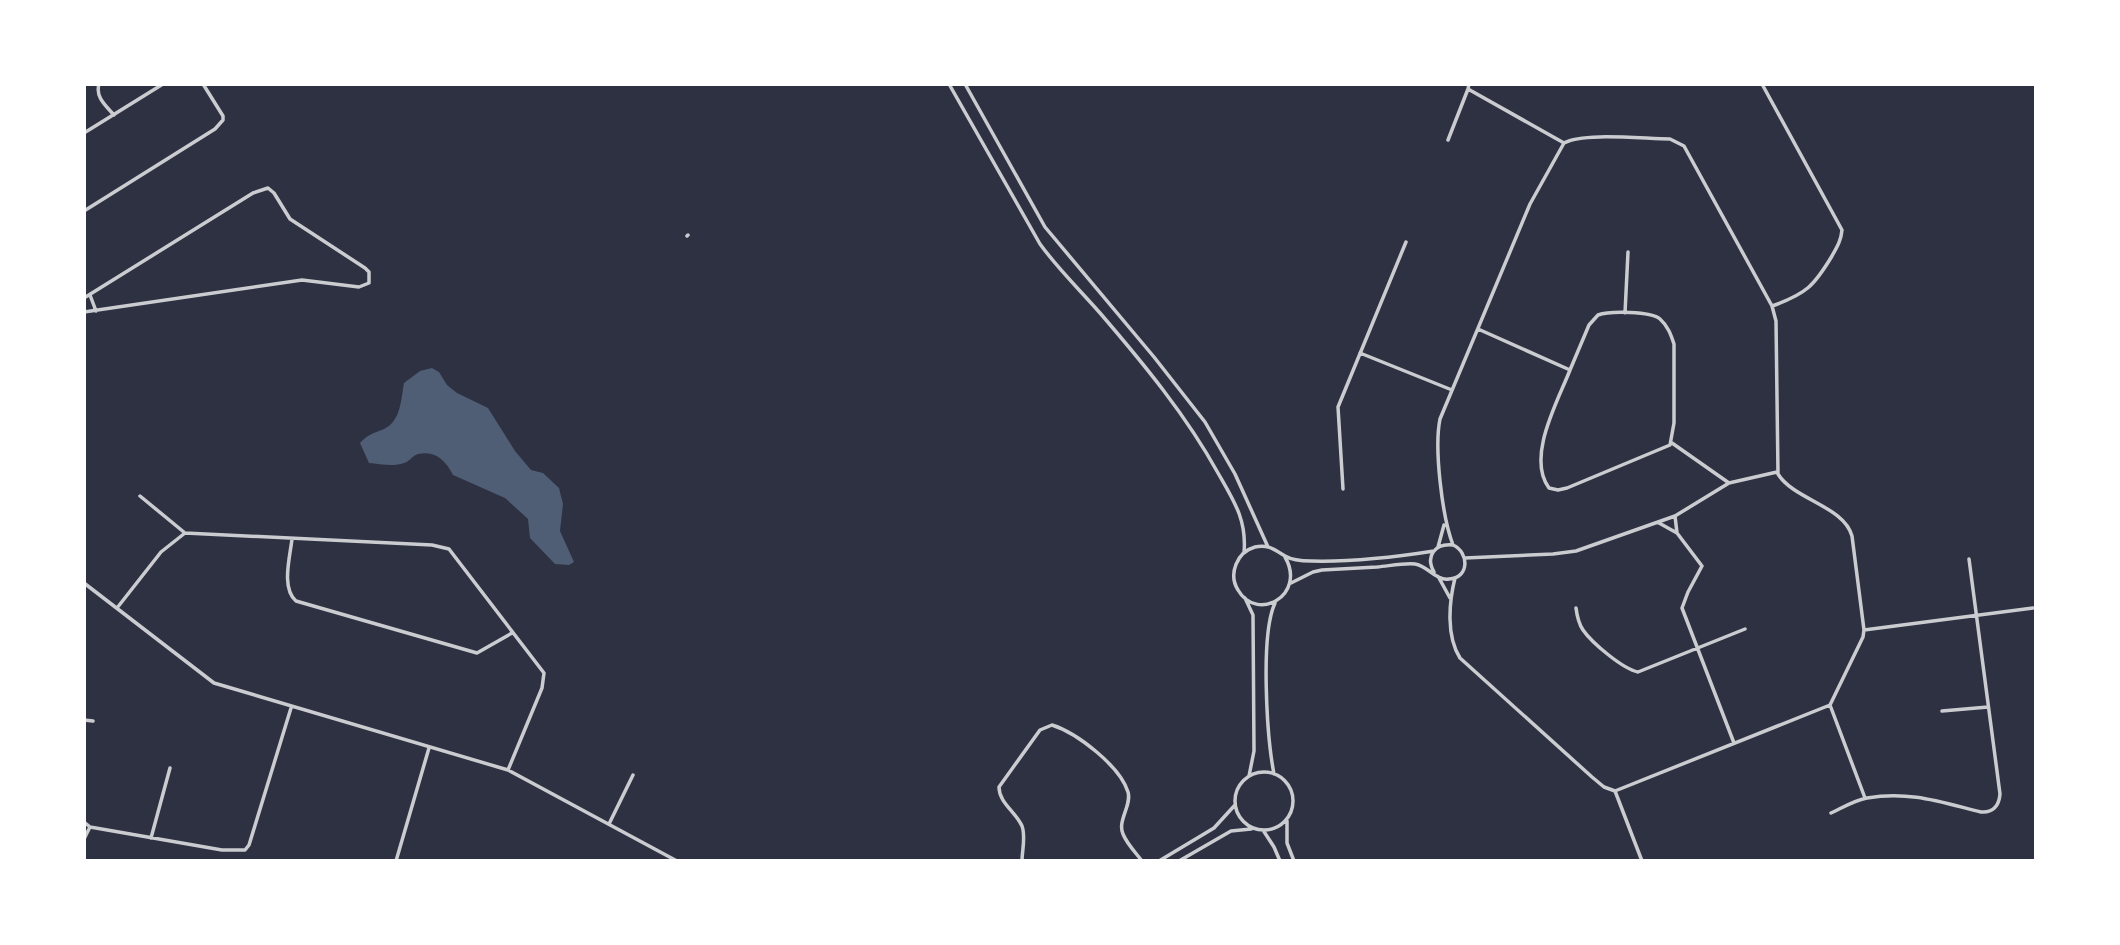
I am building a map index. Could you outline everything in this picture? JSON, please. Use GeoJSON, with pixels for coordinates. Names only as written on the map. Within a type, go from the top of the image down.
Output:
{"type":"FeatureCollection","features":[{"type":"Feature","properties":{"kind":"street"},"geometry":{"type":"LineString","coordinates":[[99,84],[97,90],[100,98],[114,115]]}},
{"type":"Feature","properties":{"kind":"street"},"geometry":{"type":"LineString","coordinates":[[84,133],[163,84]]}},
{"type":"Feature","properties":{"kind":"street"},"geometry":{"type":"LineString","coordinates":[[84,211],[215,129],[223,116],[203,84]]}},
{"type":"Feature","properties":{"kind":"street"},"geometry":{"type":"LineString","coordinates":[[949,84],[1040,244],[1151,374],[1199,439],[1239,514],[1246,534],[1244,553],[1233,574],[1234,583],[1245,598],[1252,615],[1254,751],[1249,776]]}},
{"type":"Feature","properties":{"kind":"street"},"geometry":{"type":"LineString","coordinates":[[965,84],[1045,227],[1154,357],[1210,430],[1249,502],[1268,547]]}},
{"type":"Feature","properties":{"kind":"street"},"geometry":{"type":"LineString","coordinates":[[1762,84],[1841,225],[1839,244],[1813,286],[1792,299],[1772,306]]}},
{"type":"Feature","properties":{"kind":"street"},"geometry":{"type":"LineString","coordinates":[[1448,140],[1468,87],[1564,143]]}},
{"type":"Feature","properties":{"kind":"street"},"geometry":{"type":"LineString","coordinates":[[1615,792],[1830,705],[1863,638],[1864,630],[1850,529],[1846,522],[1786,484],[1777,472],[1776,321],[1772,306],[1681,144],[1670,139],[1570,139],[1564,143],[1530,204],[1452,390],[1438,430],[1445,523],[1453,545],[1462,551],[1465,558],[1463,571],[1455,578],[1450,598],[1454,649],[1460,658],[1598,782],[1615,792],[1642,861]]}},
{"type":"Feature","properties":{"kind":"street"},"geometry":{"type":"LineString","coordinates":[[84,298],[263,188],[274,193],[290,219],[365,268],[370,277],[369,283],[359,288],[302,281],[84,313]]}},
{"type":"Feature","properties":{"kind":"street"},"geometry":{"type":"LineString","coordinates":[[1343,489],[1338,407],[1406,242]]}},
{"type":"Feature","properties":{"kind":"street"},"geometry":{"type":"LineString","coordinates":[[1625,313],[1628,252]]}},
{"type":"Feature","properties":{"kind":"street"},"geometry":{"type":"LineString","coordinates":[[90,295],[96,311]]}},
{"type":"Feature","properties":{"kind":"street"},"geometry":{"type":"LineString","coordinates":[[1604,313],[1625,313],[1655,316],[1670,332],[1674,355],[1672,443],[1666,449],[1567,488],[1549,488],[1543,474],[1542,446],[1570,370],[1594,318],[1604,313]]}},
{"type":"Feature","properties":{"kind":"street"},"geometry":{"type":"LineString","coordinates":[[1478,329],[1570,370]]}},
{"type":"Feature","properties":{"kind":"street"},"geometry":{"type":"LineString","coordinates":[[1360,353],[1452,390]]}},
{"type":"Feature","properties":{"kind":"street"},"geometry":{"type":"LineString","coordinates":[[1672,443],[1729,482]]}},
{"type":"Feature","properties":{"kind":"street"},"geometry":{"type":"LineString","coordinates":[[1465,558],[1576,551],[1675,516],[1729,482],[1777,472]]}},
{"type":"Feature","properties":{"kind":"street"},"geometry":{"type":"LineString","coordinates":[[140,496],[185,533],[432,545],[449,549],[540,666],[545,678],[508,770]]}},
{"type":"Feature","properties":{"kind":"street"},"geometry":{"type":"LineString","coordinates":[[1675,516],[1677,533]]}},
{"type":"Feature","properties":{"kind":"street"},"geometry":{"type":"LineString","coordinates":[[1658,522],[1677,533],[1702,566],[1682,608],[1734,743]]}},
{"type":"Feature","properties":{"kind":"street"},"geometry":{"type":"LineString","coordinates":[[1445,523],[1438,547],[1430,561],[1450,598]]}},
{"type":"Feature","properties":{"kind":"street"},"geometry":{"type":"LineString","coordinates":[[117,608],[161,552],[185,533]]}},
{"type":"Feature","properties":{"kind":"street"},"geometry":{"type":"LineString","coordinates":[[292,539],[289,588],[296,601],[477,653],[512,633]]}},
{"type":"Feature","properties":{"kind":"street"},"geometry":{"type":"LineString","coordinates":[[1438,547],[1453,545]]}},
{"type":"Feature","properties":{"kind":"street"},"geometry":{"type":"LineString","coordinates":[[1244,553],[1258,547],[1268,547],[1285,557],[1311,561],[1434,551]]}},
{"type":"Feature","properties":{"kind":"street"},"geometry":{"type":"LineString","coordinates":[[1245,598],[1262,604],[1276,601],[1286,593],[1291,583],[1290,565],[1285,557]]}},
{"type":"Feature","properties":{"kind":"street"},"geometry":{"type":"LineString","coordinates":[[1372,557],[1372,567]]}},
{"type":"Feature","properties":{"kind":"street"},"geometry":{"type":"LineString","coordinates":[[1831,813],[1866,798],[1904,794],[1981,812],[1995,809],[2000,794],[1969,559]]}},
{"type":"Feature","properties":{"kind":"street"},"geometry":{"type":"LineString","coordinates":[[1291,583],[1313,572],[1415,564],[1443,579],[1455,578]]}},
{"type":"Feature","properties":{"kind":"street"},"geometry":{"type":"LineString","coordinates":[[84,583],[206,679],[291,708],[508,770],[677,861]]}},
{"type":"Feature","properties":{"kind":"street"},"geometry":{"type":"LineString","coordinates":[[1274,774],[1269,727],[1267,640],[1271,612],[1276,601]]}},
{"type":"Feature","properties":{"kind":"street"},"geometry":{"type":"LineString","coordinates":[[1576,608],[1583,630],[1632,671],[1644,671],[1745,629]]}},
{"type":"Feature","properties":{"kind":"street"},"geometry":{"type":"LineString","coordinates":[[1864,630],[2033,608]]}},
{"type":"Feature","properties":{"kind":"street"},"geometry":{"type":"LineString","coordinates":[[1830,705],[1866,798]]}},
{"type":"Feature","properties":{"kind":"street"},"geometry":{"type":"LineString","coordinates":[[1942,711],[1988,707]]}},
{"type":"Feature","properties":{"kind":"street"},"geometry":{"type":"LineString","coordinates":[[84,822],[90,827],[151,838],[222,850],[245,850],[249,845],[291,708]]}},
{"type":"Feature","properties":{"kind":"street"},"geometry":{"type":"LineString","coordinates":[[84,720],[93,721]]}},
{"type":"Feature","properties":{"kind":"street"},"geometry":{"type":"LineString","coordinates":[[1022,861],[1021,825],[1000,797],[999,787],[1040,730],[1052,725],[1086,745],[1114,769],[1128,792],[1123,835],[1142,861]]}},
{"type":"Feature","properties":{"kind":"street"},"geometry":{"type":"LineString","coordinates":[[396,861],[429,748]]}},
{"type":"Feature","properties":{"kind":"street"},"geometry":{"type":"LineString","coordinates":[[151,838],[170,768]]}},
{"type":"Feature","properties":{"kind":"street"},"geometry":{"type":"LineString","coordinates":[[1254,828],[1239,817],[1235,805],[1236,790],[1249,776],[1259,772],[1274,774],[1286,782],[1291,791],[1293,801],[1285,832],[1294,861]]}},
{"type":"Feature","properties":{"kind":"street"},"geometry":{"type":"LineString","coordinates":[[609,824],[633,775]]}},
{"type":"Feature","properties":{"kind":"street"},"geometry":{"type":"LineString","coordinates":[[1159,861],[1214,828],[1235,805]]}},
{"type":"Feature","properties":{"kind":"street"},"geometry":{"type":"LineString","coordinates":[[1179,861],[1231,831],[1272,829],[1287,819]]}},
{"type":"Feature","properties":{"kind":"street"},"geometry":{"type":"LineString","coordinates":[[84,839],[90,827]]}},
{"type":"Feature","properties":{"kind":"street"},"geometry":{"type":"LineString","coordinates":[[1263,830],[1280,861]]}},
{"type":"Feature","properties":{"kind":"street"},"geometry":{"type":"LineString","coordinates":[[1181,848],[1187,856]]}},
{"type":"Feature","properties":{"kind":"water"},"geometry":{"type":"Polygon","coordinates":[[[432,368],[439,372],[447,385],[457,393],[488,408],[515,451],[531,470],[543,473],[559,488],[563,504],[560,531],[574,562],[569,565],[555,564],[530,538],[528,519],[505,498],[453,475],[444,461],[435,455],[418,454],[395,465],[369,463],[360,443],[394,421],[404,383],[420,371],[432,368]]]}}]}
